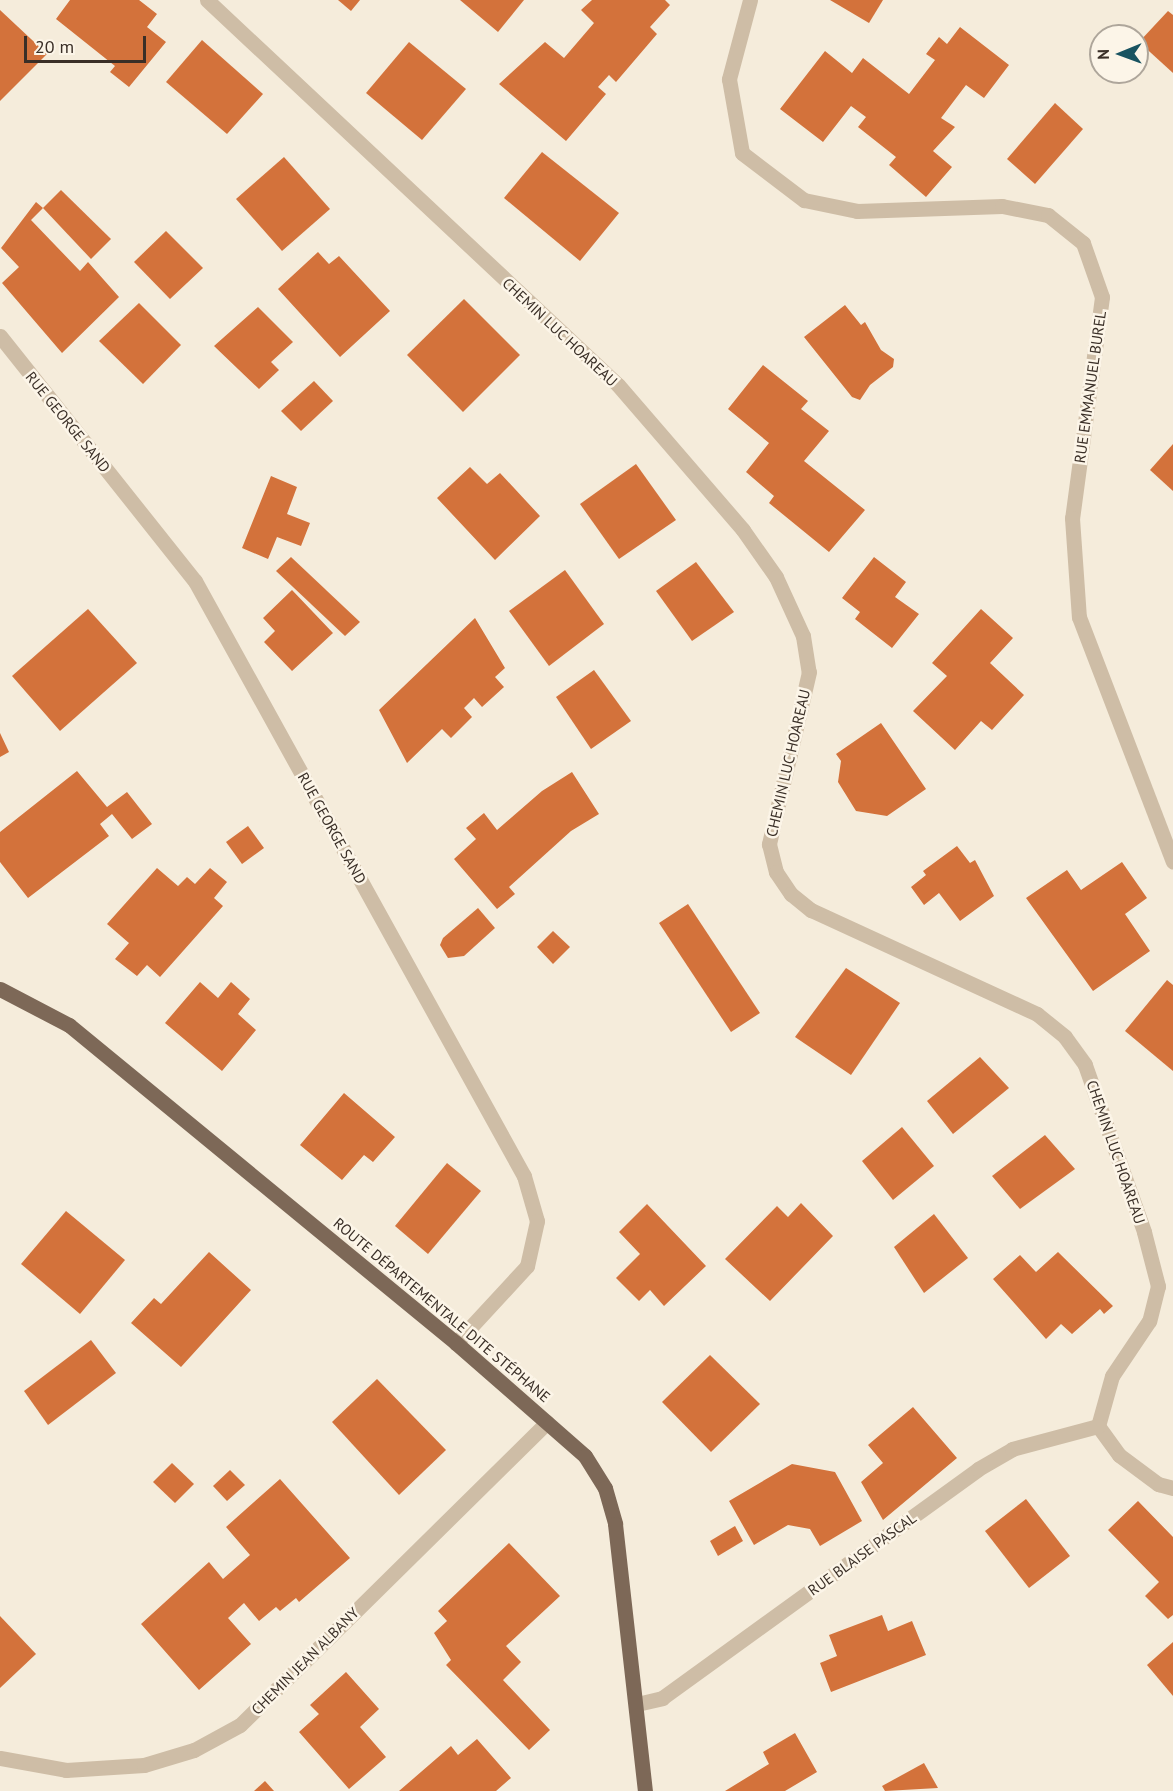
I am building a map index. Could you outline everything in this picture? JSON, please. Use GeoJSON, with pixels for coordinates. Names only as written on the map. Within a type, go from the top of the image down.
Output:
{"type":"FeatureCollection","features":[{"type":"Feature","properties":{"kind":"main road","name":"ROUTE DÉPARTEMENTALE DITE STÉPHANE"},"geometry":{"type":"LineString","coordinates":[[0,988],[69,1025],[456,1343],[585,1456],[605,1488],[615,1524],[645,1791]]}},
{"type":"Feature","properties":{"kind":"street","name":"CHEMIN LUC HOAREAU"},"geometry":{"type":"LineString","coordinates":[[207,0],[618,386],[742,530],[776,577],[802,636],[809,672],[769,844],[776,872],[792,894],[811,910],[1037,1014],[1065,1037],[1085,1065],[1144,1232],[1158,1286],[1149,1321],[1112,1376],[1098,1426]]}},
{"type":"Feature","properties":{"kind":"street","name":"RUE EMMANUEL BUREL"},"geometry":{"type":"LineString","coordinates":[[750,0],[729,79],[742,153],[804,200],[857,211],[1002,206],[1047,215],[1083,243],[1102,297],[1072,518],[1079,617],[1149,809],[1173,862]]}},
{"type":"Feature","properties":{"kind":"street","name":"RUE GEORGE SAND"},"geometry":{"type":"LineString","coordinates":[[0,336],[195,581],[524,1176],[537,1221],[527,1266],[456,1343]]}},
{"type":"Feature","properties":{"kind":"street","name":"CHEMIN JEAN ALBANY"},"geometry":{"type":"LineString","coordinates":[[0,1758],[66,1770],[144,1765],[194,1750],[240,1725],[547,1422]]}},
{"type":"Feature","properties":{"kind":"street"},"geometry":{"type":"LineString","coordinates":[[1098,1426],[1119,1455],[1158,1484],[1173,1488]]}},
{"type":"Feature","properties":{"kind":"street","name":"RUE BLAISE PASCAL"},"geometry":{"type":"LineString","coordinates":[[637,1704],[662,1698],[978,1468],[1012,1449],[1098,1426]]}},
{"type":"Feature","properties":{"kind":"building"},"geometry":{"type":"Polygon","coordinates":[[[70,0],[139,0],[157,14],[147,27],[166,42],[129,87],[110,72],[115,66],[56,19],[70,0]]]}},
{"type":"Feature","properties":{"kind":"building"},"geometry":{"type":"Polygon","coordinates":[[[338,0],[360,0],[351,11],[338,0]]]}},
{"type":"Feature","properties":{"kind":"building"},"geometry":{"type":"Polygon","coordinates":[[[460,0],[524,0],[498,32],[460,0]]]}},
{"type":"Feature","properties":{"kind":"building"},"geometry":{"type":"Polygon","coordinates":[[[592,0],[665,0],[670,5],[650,27],[657,34],[616,82],[609,75],[598,87],[606,94],[566,141],[499,84],[545,42],[564,58],[594,23],[581,10],[592,0]]]}},
{"type":"Feature","properties":{"kind":"building"},"geometry":{"type":"Polygon","coordinates":[[[830,0],[883,0],[869,23],[830,0]]]}},
{"type":"Feature","properties":{"kind":"building"},"geometry":{"type":"Polygon","coordinates":[[[0,10],[47,54],[0,101],[0,10]]]}},
{"type":"Feature","properties":{"kind":"building"},"geometry":{"type":"Polygon","coordinates":[[[1168,11],[1173,15],[1173,73],[1149,51],[1149,31],[1168,11]]]}},
{"type":"Feature","properties":{"kind":"building"},"geometry":{"type":"Polygon","coordinates":[[[960,27],[1009,65],[984,98],[966,85],[941,118],[955,127],[933,151],[952,167],[926,197],[889,165],[896,157],[858,127],[866,117],[851,106],[823,142],[780,109],[825,51],[852,73],[863,58],[909,94],[935,60],[926,54],[939,37],[947,44],[960,27]]]}},
{"type":"Feature","properties":{"kind":"building"},"geometry":{"type":"Polygon","coordinates":[[[202,40],[263,94],[227,134],[166,82],[202,40]]]}},
{"type":"Feature","properties":{"kind":"building"},"geometry":{"type":"Polygon","coordinates":[[[409,42],[466,89],[422,140],[366,93],[409,42]]]}},
{"type":"Feature","properties":{"kind":"building"},"geometry":{"type":"Polygon","coordinates":[[[1055,103],[1083,129],[1035,184],[1007,159],[1055,103]]]}},
{"type":"Feature","properties":{"kind":"building"},"geometry":{"type":"Polygon","coordinates":[[[542,152],[619,213],[580,261],[504,198],[542,152]]]}},
{"type":"Feature","properties":{"kind":"building"},"geometry":{"type":"Polygon","coordinates":[[[284,157],[330,209],[282,251],[236,199],[284,157]]]}},
{"type":"Feature","properties":{"kind":"building"},"geometry":{"type":"Polygon","coordinates":[[[61,190],[111,239],[91,259],[43,208],[61,190]]]}},
{"type":"Feature","properties":{"kind":"building"},"geometry":{"type":"Polygon","coordinates":[[[36,202],[43,208],[31,220],[80,271],[88,262],[119,297],[62,353],[2,283],[19,267],[1,248],[36,202]]]}},
{"type":"Feature","properties":{"kind":"building"},"geometry":{"type":"Polygon","coordinates":[[[166,231],[203,268],[170,299],[134,262],[166,231]]]}},
{"type":"Feature","properties":{"kind":"building"},"geometry":{"type":"Polygon","coordinates":[[[318,252],[329,264],[339,256],[390,311],[340,357],[278,289],[318,252]]]}},
{"type":"Feature","properties":{"kind":"building"},"geometry":{"type":"Polygon","coordinates":[[[464,299],[520,355],[463,412],[407,355],[464,299]]]}},
{"type":"Feature","properties":{"kind":"building"},"geometry":{"type":"Polygon","coordinates":[[[139,303],[181,345],[143,384],[99,341],[139,303]]]}},
{"type":"Feature","properties":{"kind":"building"},"geometry":{"type":"Polygon","coordinates":[[[845,305],[861,325],[865,322],[881,350],[894,359],[893,367],[870,385],[860,400],[852,397],[804,337],[845,305]]]}},
{"type":"Feature","properties":{"kind":"building"},"geometry":{"type":"Polygon","coordinates":[[[258,307],[293,342],[271,362],[279,370],[259,389],[214,346],[258,307]]]}},
{"type":"Feature","properties":{"kind":"building"},"geometry":{"type":"Polygon","coordinates":[[[763,365],[808,401],[801,409],[829,431],[804,461],[865,510],[829,552],[769,503],[774,496],[746,472],[769,443],[728,409],[763,365]]]}},
{"type":"Feature","properties":{"kind":"building"},"geometry":{"type":"Polygon","coordinates":[[[314,381],[333,401],[301,431],[281,411],[314,381]]]}},
{"type":"Feature","properties":{"kind":"building"},"geometry":{"type":"Polygon","coordinates":[[[1173,444],[1173,491],[1150,470],[1173,444]]]}},
{"type":"Feature","properties":{"kind":"building"},"geometry":{"type":"Polygon","coordinates":[[[636,464],[676,520],[619,559],[580,504],[636,464]]]}},
{"type":"Feature","properties":{"kind":"building"},"geometry":{"type":"Polygon","coordinates":[[[470,467],[487,484],[500,473],[540,516],[495,560],[437,498],[470,467]]]}},
{"type":"Feature","properties":{"kind":"building"},"geometry":{"type":"Polygon","coordinates":[[[271,476],[297,487],[287,514],[310,523],[301,546],[277,537],[268,559],[242,548],[271,476]]]}},
{"type":"Feature","properties":{"kind":"building"},"geometry":{"type":"Polygon","coordinates":[[[291,557],[360,622],[345,636],[276,571],[291,557]]]}},
{"type":"Feature","properties":{"kind":"building"},"geometry":{"type":"Polygon","coordinates":[[[874,557],[906,582],[895,597],[919,614],[892,648],[855,619],[860,612],[842,598],[874,557]]]}},
{"type":"Feature","properties":{"kind":"building"},"geometry":{"type":"Polygon","coordinates":[[[696,562],[734,612],[692,641],[656,591],[696,562]]]}},
{"type":"Feature","properties":{"kind":"building"},"geometry":{"type":"Polygon","coordinates":[[[565,570],[604,624],[549,666],[509,611],[565,570]]]}},
{"type":"Feature","properties":{"kind":"building"},"geometry":{"type":"Polygon","coordinates":[[[292,590],[333,633],[292,671],[264,642],[275,631],[263,618],[292,590]]]}},
{"type":"Feature","properties":{"kind":"building"},"geometry":{"type":"Polygon","coordinates":[[[88,609],[137,663],[60,731],[12,676],[88,609]]]}},
{"type":"Feature","properties":{"kind":"building"},"geometry":{"type":"Polygon","coordinates":[[[981,609],[1013,638],[990,663],[1024,695],[992,730],[981,721],[955,750],[913,711],[947,676],[932,663],[981,609]]]}},
{"type":"Feature","properties":{"kind":"building"},"geometry":{"type":"Polygon","coordinates":[[[475,618],[505,668],[495,677],[504,687],[482,707],[474,698],[464,708],[472,717],[451,738],[442,729],[407,763],[379,710],[475,618]]]}},
{"type":"Feature","properties":{"kind":"building"},"geometry":{"type":"Polygon","coordinates":[[[594,670],[631,721],[591,749],[556,697],[594,670]]]}},
{"type":"Feature","properties":{"kind":"building"},"geometry":{"type":"Polygon","coordinates":[[[881,723],[926,789],[887,816],[856,811],[838,782],[841,761],[836,754],[881,723]]]}},
{"type":"Feature","properties":{"kind":"building"},"geometry":{"type":"Polygon","coordinates":[[[0,733],[9,752],[0,757],[0,733]]]}},
{"type":"Feature","properties":{"kind":"building"},"geometry":{"type":"Polygon","coordinates":[[[77,771],[107,807],[127,792],[152,824],[132,839],[112,814],[100,824],[109,836],[28,898],[0,862],[0,832],[77,771]]]}},
{"type":"Feature","properties":{"kind":"building"},"geometry":{"type":"Polygon","coordinates":[[[572,772],[599,814],[571,831],[509,887],[515,894],[497,909],[454,859],[476,839],[466,828],[484,813],[497,830],[542,791],[572,772]]]}},
{"type":"Feature","properties":{"kind":"building"},"geometry":{"type":"Polygon","coordinates":[[[248,826],[264,848],[242,864],[226,842],[248,826]]]}},
{"type":"Feature","properties":{"kind":"building"},"geometry":{"type":"Polygon","coordinates":[[[957,846],[970,863],[975,860],[994,896],[960,921],[939,893],[924,905],[911,887],[926,875],[923,871],[957,846]]]}},
{"type":"Feature","properties":{"kind":"building"},"geometry":{"type":"Polygon","coordinates":[[[1122,862],[1147,898],[1125,914],[1150,951],[1093,991],[1026,898],[1067,870],[1081,890],[1122,862]]]}},
{"type":"Feature","properties":{"kind":"building"},"geometry":{"type":"Polygon","coordinates":[[[157,868],[178,886],[187,877],[195,884],[210,868],[227,882],[214,898],[223,906],[160,977],[147,965],[137,976],[115,959],[129,943],[107,924],[157,868]]]}},
{"type":"Feature","properties":{"kind":"building"},"geometry":{"type":"Polygon","coordinates":[[[688,904],[760,1013],[731,1032],[659,923],[688,904]]]}},
{"type":"Feature","properties":{"kind":"building"},"geometry":{"type":"Polygon","coordinates":[[[478,908],[495,928],[464,956],[448,958],[440,945],[443,938],[478,908]]]}},
{"type":"Feature","properties":{"kind":"building"},"geometry":{"type":"Polygon","coordinates":[[[553,931],[570,947],[553,964],[537,947],[553,931]]]}},
{"type":"Feature","properties":{"kind":"building"},"geometry":{"type":"Polygon","coordinates":[[[846,968],[900,1003],[851,1075],[795,1037],[846,968]]]}},
{"type":"Feature","properties":{"kind":"building"},"geometry":{"type":"Polygon","coordinates":[[[1167,980],[1173,985],[1173,1071],[1125,1031],[1167,980]]]}},
{"type":"Feature","properties":{"kind":"building"},"geometry":{"type":"Polygon","coordinates":[[[200,982],[218,998],[231,982],[250,999],[238,1014],[256,1030],[222,1071],[165,1023],[200,982]]]}},
{"type":"Feature","properties":{"kind":"building"},"geometry":{"type":"Polygon","coordinates":[[[980,1057],[1009,1088],[953,1134],[927,1101],[980,1057]]]}},
{"type":"Feature","properties":{"kind":"building"},"geometry":{"type":"Polygon","coordinates":[[[344,1093],[395,1137],[373,1162],[364,1155],[342,1180],[300,1145],[344,1093]]]}},
{"type":"Feature","properties":{"kind":"building"},"geometry":{"type":"Polygon","coordinates":[[[902,1127],[934,1166],[893,1200],[862,1161],[902,1127]]]}},
{"type":"Feature","properties":{"kind":"building"},"geometry":{"type":"Polygon","coordinates":[[[1045,1135],[1075,1169],[1020,1209],[992,1176],[1045,1135]]]}},
{"type":"Feature","properties":{"kind":"building"},"geometry":{"type":"Polygon","coordinates":[[[447,1163],[481,1191],[428,1254],[395,1226],[447,1163]]]}},
{"type":"Feature","properties":{"kind":"building"},"geometry":{"type":"Polygon","coordinates":[[[801,1203],[833,1236],[770,1301],[725,1259],[777,1206],[788,1217],[801,1203]]]}},
{"type":"Feature","properties":{"kind":"building"},"geometry":{"type":"Polygon","coordinates":[[[647,1204],[706,1266],[664,1306],[650,1290],[639,1301],[616,1278],[640,1254],[619,1232],[647,1204]]]}},
{"type":"Feature","properties":{"kind":"building"},"geometry":{"type":"Polygon","coordinates":[[[66,1211],[125,1260],[80,1314],[21,1264],[66,1211]]]}},
{"type":"Feature","properties":{"kind":"building"},"geometry":{"type":"Polygon","coordinates":[[[934,1214],[968,1258],[924,1293],[894,1247],[934,1214]]]}},
{"type":"Feature","properties":{"kind":"building"},"geometry":{"type":"Polygon","coordinates":[[[209,1252],[251,1290],[181,1367],[131,1323],[154,1298],[161,1304],[209,1252]]]}},
{"type":"Feature","properties":{"kind":"building"},"geometry":{"type":"Polygon","coordinates":[[[1058,1252],[1113,1306],[1104,1314],[1100,1309],[1072,1334],[1061,1324],[1046,1339],[993,1279],[1020,1255],[1036,1272],[1058,1252]]]}},
{"type":"Feature","properties":{"kind":"building"},"geometry":{"type":"Polygon","coordinates":[[[91,1340],[116,1373],[48,1425],[24,1391],[91,1340]]]}},
{"type":"Feature","properties":{"kind":"building"},"geometry":{"type":"Polygon","coordinates":[[[710,1355],[760,1404],[711,1452],[662,1402],[710,1355]]]}},
{"type":"Feature","properties":{"kind":"building"},"geometry":{"type":"Polygon","coordinates":[[[377,1379],[446,1450],[399,1495],[332,1422],[377,1379]]]}},
{"type":"Feature","properties":{"kind":"building"},"geometry":{"type":"Polygon","coordinates":[[[913,1407],[957,1458],[883,1520],[861,1482],[883,1463],[868,1445],[913,1407]]]}},
{"type":"Feature","properties":{"kind":"building"},"geometry":{"type":"Polygon","coordinates":[[[172,1463],[194,1484],[175,1503],[153,1482],[172,1463]]]}},
{"type":"Feature","properties":{"kind":"building"},"geometry":{"type":"Polygon","coordinates":[[[792,1464],[835,1472],[862,1521],[820,1546],[810,1529],[788,1525],[754,1545],[729,1501],[792,1464]]]}},
{"type":"Feature","properties":{"kind":"building"},"geometry":{"type":"Polygon","coordinates":[[[230,1470],[245,1485],[227,1501],[213,1486],[230,1470]]]}},
{"type":"Feature","properties":{"kind":"building"},"geometry":{"type":"Polygon","coordinates":[[[280,1479],[350,1558],[299,1602],[296,1598],[280,1611],[276,1607],[259,1621],[244,1603],[228,1618],[251,1644],[199,1690],[141,1624],[209,1562],[223,1579],[250,1555],[226,1527],[280,1479]]]}},
{"type":"Feature","properties":{"kind":"building"},"geometry":{"type":"Polygon","coordinates":[[[1026,1499],[1070,1556],[1029,1588],[985,1531],[1026,1499]]]}},
{"type":"Feature","properties":{"kind":"building"},"geometry":{"type":"Polygon","coordinates":[[[1138,1501],[1173,1537],[1173,1615],[1168,1619],[1145,1596],[1159,1582],[1108,1530],[1138,1501]]]}},
{"type":"Feature","properties":{"kind":"building"},"geometry":{"type":"Polygon","coordinates":[[[735,1526],[743,1541],[718,1556],[710,1541],[735,1526]]]}},
{"type":"Feature","properties":{"kind":"building"},"geometry":{"type":"Polygon","coordinates":[[[509,1543],[560,1596],[506,1646],[521,1662],[503,1680],[550,1730],[529,1750],[446,1665],[451,1660],[434,1633],[447,1621],[438,1611],[509,1543]]]}},
{"type":"Feature","properties":{"kind":"building"},"geometry":{"type":"Polygon","coordinates":[[[882,1615],[888,1631],[912,1621],[926,1655],[831,1692],[820,1663],[837,1656],[829,1635],[882,1615]]]}},
{"type":"Feature","properties":{"kind":"building"},"geometry":{"type":"Polygon","coordinates":[[[0,1616],[36,1654],[0,1688],[0,1616]]]}},
{"type":"Feature","properties":{"kind":"building"},"geometry":{"type":"Polygon","coordinates":[[[1173,1642],[1173,1696],[1147,1665],[1173,1642]]]}},
{"type":"Feature","properties":{"kind":"building"},"geometry":{"type":"Polygon","coordinates":[[[346,1672],[379,1709],[360,1727],[386,1757],[349,1789],[299,1732],[319,1714],[310,1705],[346,1672]]]}},
{"type":"Feature","properties":{"kind":"building"},"geometry":{"type":"Polygon","coordinates":[[[795,1733],[817,1772],[785,1791],[725,1791],[769,1764],[763,1752],[795,1733]]]}},
{"type":"Feature","properties":{"kind":"building"},"geometry":{"type":"Polygon","coordinates":[[[477,1739],[511,1778],[496,1791],[399,1791],[451,1746],[458,1755],[477,1739]]]}},
{"type":"Feature","properties":{"kind":"building"},"geometry":{"type":"Polygon","coordinates":[[[924,1763],[938,1788],[885,1791],[882,1786],[924,1763]]]}},
{"type":"Feature","properties":{"kind":"building"},"geometry":{"type":"Polygon","coordinates":[[[265,1781],[274,1791],[254,1791],[265,1781]]]}}]}
